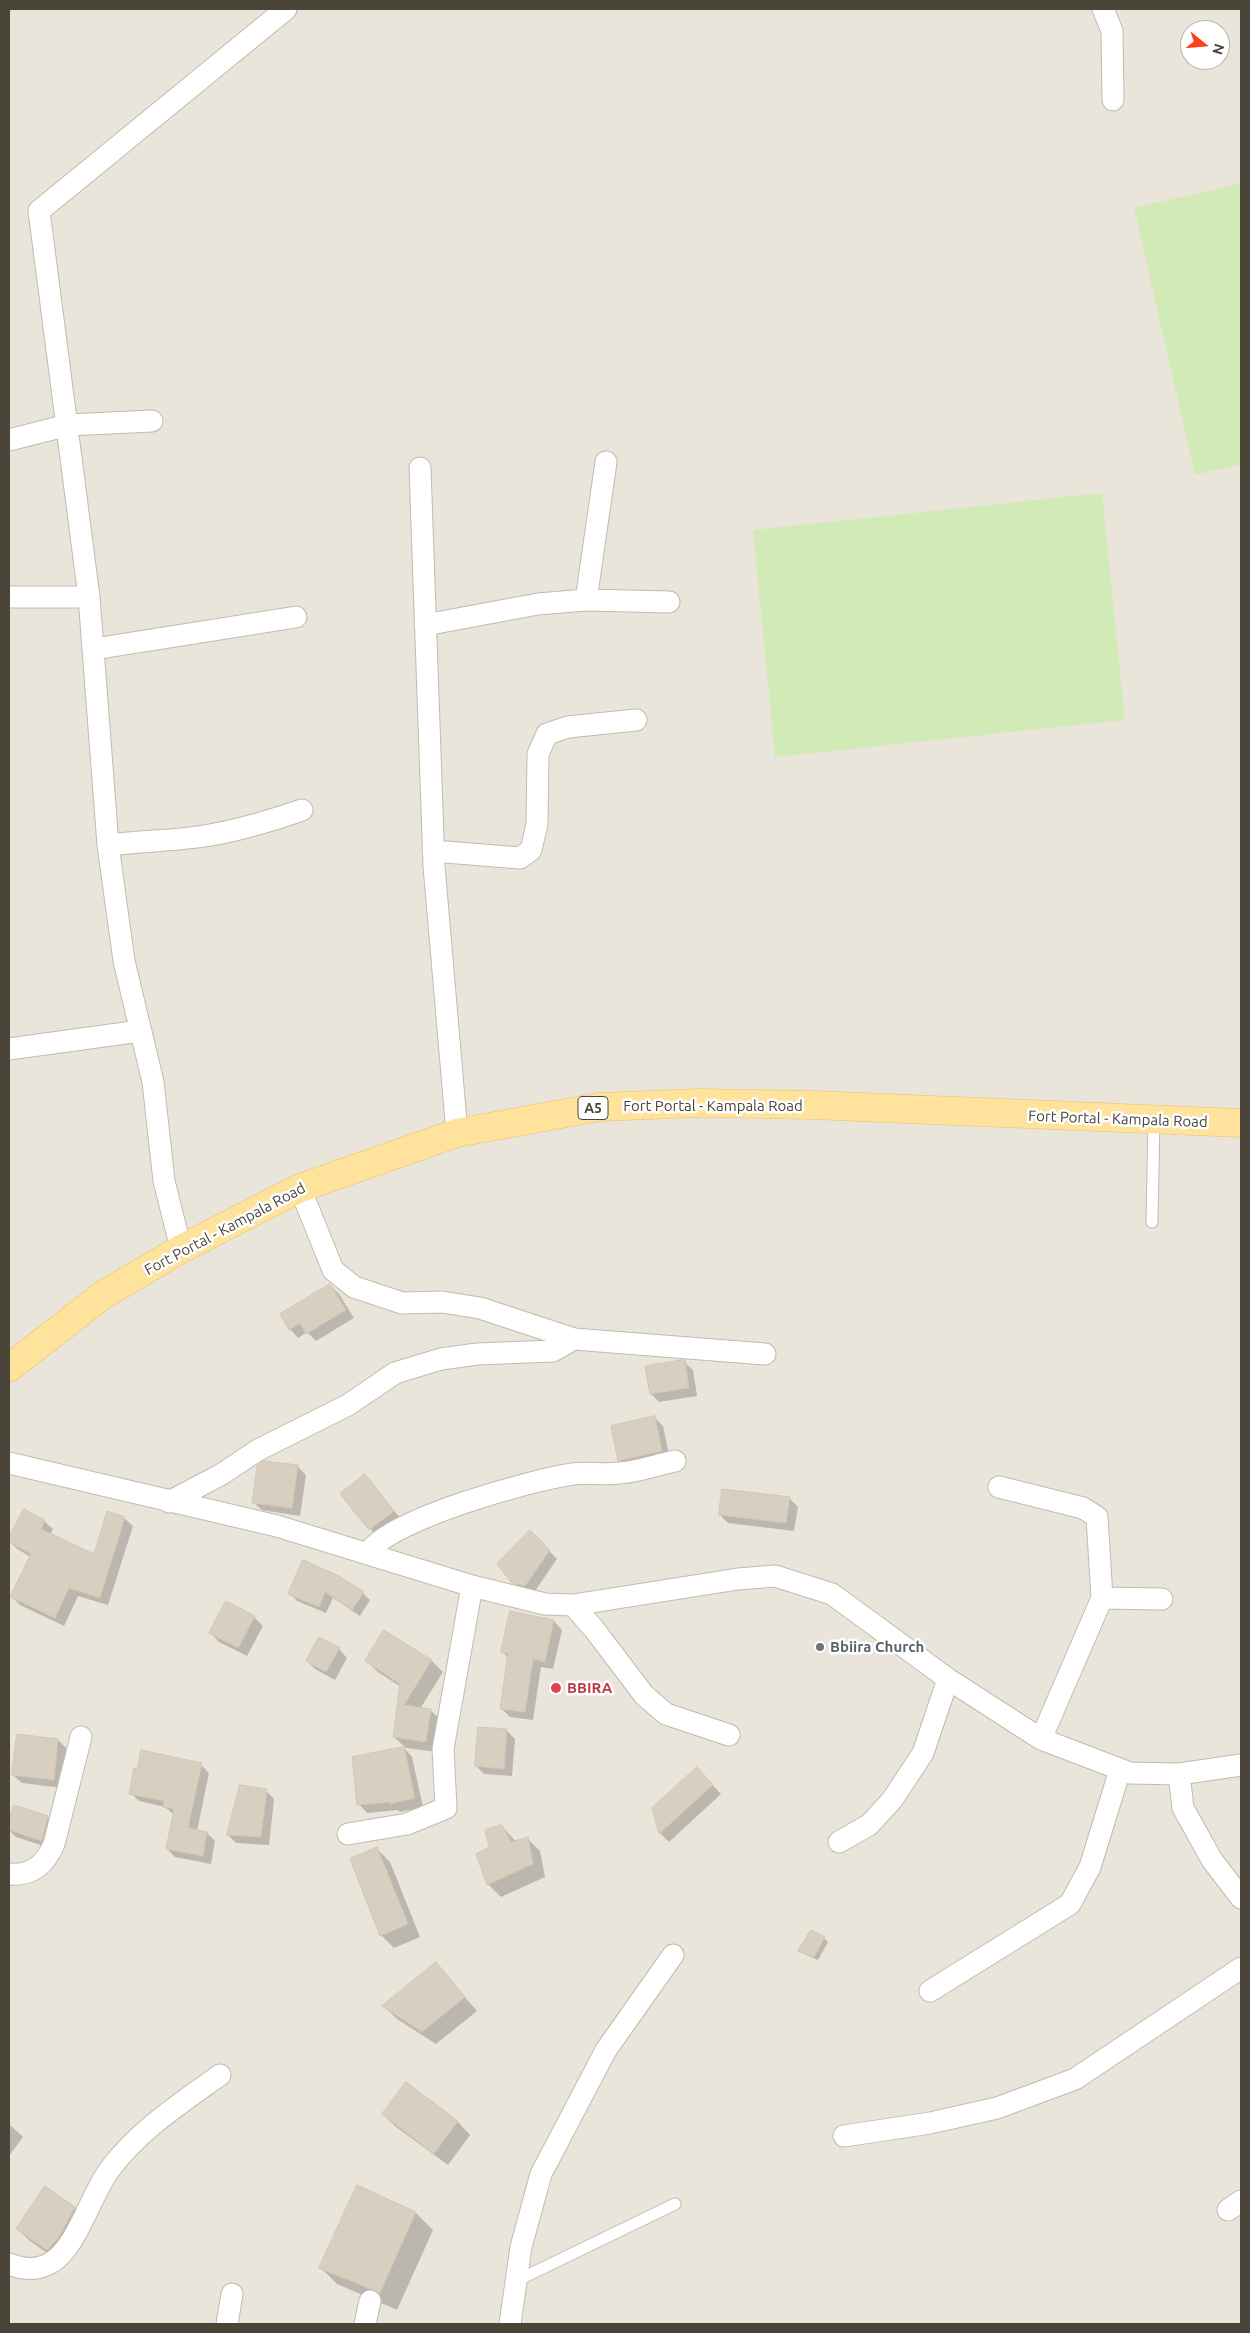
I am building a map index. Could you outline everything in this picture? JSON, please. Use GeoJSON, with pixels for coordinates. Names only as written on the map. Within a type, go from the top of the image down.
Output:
{"type":"FeatureCollection","features":[{"type":"Feature","properties":{"kind":"main road","name":"Fort Portal - Kampala Road"},"geometry":{"type":"LineString","coordinates":[[9,1368],[103,1295],[181,1249],[300,1188],[457,1133],[599,1107],[698,1103],[813,1105],[1241,1123]]}},
{"type":"Feature","properties":{"kind":"street"},"geometry":{"type":"LineString","coordinates":[[181,1249],[164,1181],[152,1082],[124,961],[108,845],[89,597],[39,211],[286,9]]}},
{"type":"Feature","properties":{"kind":"street"},"geometry":{"type":"LineString","coordinates":[[1103,9],[1112,31],[1114,100]]}},
{"type":"Feature","properties":{"kind":"street"},"geometry":{"type":"LineString","coordinates":[[9,440],[68,425],[152,421]]}},
{"type":"Feature","properties":{"kind":"street"},"geometry":{"type":"LineString","coordinates":[[586,600],[606,462]]}},
{"type":"Feature","properties":{"kind":"street"},"geometry":{"type":"LineString","coordinates":[[420,468],[433,851],[457,1133]]}},
{"type":"Feature","properties":{"kind":"street"},"geometry":{"type":"LineString","coordinates":[[9,597],[89,597]]}},
{"type":"Feature","properties":{"kind":"street"},"geometry":{"type":"LineString","coordinates":[[426,625],[538,604],[586,600],[669,602]]}},
{"type":"Feature","properties":{"kind":"street"},"geometry":{"type":"LineString","coordinates":[[94,650],[296,617]]}},
{"type":"Feature","properties":{"kind":"street"},"geometry":{"type":"LineString","coordinates":[[433,851],[520,858],[531,850],[537,824],[538,754],[547,734],[568,727],[636,720]]}},
{"type":"Feature","properties":{"kind":"street"},"geometry":{"type":"LineString","coordinates":[[108,845],[204,836],[269,822],[302,810]]}},
{"type":"Feature","properties":{"kind":"street"},"geometry":{"type":"LineString","coordinates":[[9,1049],[140,1031]]}},
{"type":"Feature","properties":{"kind":"street"},"geometry":{"type":"LineString","coordinates":[[300,1188],[333,1270],[354,1288],[402,1303],[442,1302],[480,1308],[574,1339],[765,1354]]}},
{"type":"Feature","properties":{"kind":"street"},"geometry":{"type":"LineString","coordinates":[[169,1502],[222,1474],[258,1450],[348,1405],[395,1373],[441,1358],[477,1354],[553,1351],[574,1339]]}},
{"type":"Feature","properties":{"kind":"street"},"geometry":{"type":"LineString","coordinates":[[368,1553],[373,1546],[411,1522],[500,1492],[573,1474],[619,1473],[675,1461]]}},
{"type":"Feature","properties":{"kind":"street"},"geometry":{"type":"LineString","coordinates":[[9,1463],[277,1526],[472,1586],[545,1604],[573,1605],[738,1579],[775,1576],[832,1594],[948,1679],[1041,1739],[1130,1773],[1179,1774],[1241,1766]]}},
{"type":"Feature","properties":{"kind":"street"},"geometry":{"type":"LineString","coordinates":[[999,1487],[1083,1508],[1097,1517],[1102,1598],[1041,1739]]}},
{"type":"Feature","properties":{"kind":"street"},"geometry":{"type":"LineString","coordinates":[[348,1834],[407,1824],[446,1808],[443,1749],[472,1586]]}},
{"type":"Feature","properties":{"kind":"street"},"geometry":{"type":"LineString","coordinates":[[1102,1598],[1162,1598]]}},
{"type":"Feature","properties":{"kind":"street"},"geometry":{"type":"LineString","coordinates":[[573,1605],[594,1629],[644,1695],[666,1714],[729,1735]]}},
{"type":"Feature","properties":{"kind":"street"},"geometry":{"type":"LineString","coordinates":[[839,1842],[869,1825],[892,1800],[923,1753],[948,1679]]}},
{"type":"Feature","properties":{"kind":"street"},"geometry":{"type":"LineString","coordinates":[[9,1874],[20,1875],[40,1868],[48,1857],[54,1844],[81,1737]]}},
{"type":"Feature","properties":{"kind":"street"},"geometry":{"type":"LineString","coordinates":[[930,1991],[1070,1904],[1090,1867],[1120,1770]]}},
{"type":"Feature","properties":{"kind":"street"},"geometry":{"type":"LineString","coordinates":[[1179,1774],[1183,1808],[1212,1860],[1241,1898]]}},
{"type":"Feature","properties":{"kind":"street"},"geometry":{"type":"LineString","coordinates":[[510,2324],[521,2246],[541,2174],[606,2050],[673,1955]]}},
{"type":"Feature","properties":{"kind":"street"},"geometry":{"type":"LineString","coordinates":[[844,2136],[930,2123],[998,2108],[1075,2079],[1241,1968]]}},
{"type":"Feature","properties":{"kind":"street"},"geometry":{"type":"LineString","coordinates":[[9,2264],[22,2269],[36,2268],[53,2261],[70,2242],[110,2169],[158,2119],[220,2075]]}},
{"type":"Feature","properties":{"kind":"street"},"geometry":{"type":"LineString","coordinates":[[227,2324],[232,2294]]}},
{"type":"Feature","properties":{"kind":"street"},"geometry":{"type":"LineString","coordinates":[[365,2324],[370,2301]]}},
{"type":"Feature","properties":{"kind":"lane"},"geometry":{"type":"LineString","coordinates":[[1152,1222],[1154,1120]]}},
{"type":"Feature","properties":{"kind":"lane"},"geometry":{"type":"LineString","coordinates":[[516,2281],[675,2204]]}},
{"type":"Feature","properties":{"kind":"shaded area"},"geometry":{"type":"Polygon","coordinates":[[[9,9],[1241,9],[1241,2324],[9,2324],[9,9]]]}},
{"type":"Feature","properties":{"kind":"green space"},"geometry":{"type":"Polygon","coordinates":[[[1241,183],[1241,464],[1195,475],[1134,208],[1241,183]]]}},
{"type":"Feature","properties":{"kind":"green space"},"geometry":{"type":"Polygon","coordinates":[[[1102,493],[1125,720],[775,757],[753,530],[1102,493]]]}},
{"type":"Feature","properties":{"kind":"building"},"geometry":{"type":"Polygon","coordinates":[[[330,1284],[346,1310],[306,1334],[300,1323],[289,1330],[280,1314],[330,1284]]]}},
{"type":"Feature","properties":{"kind":"building"},"geometry":{"type":"Polygon","coordinates":[[[685,1360],[689,1388],[650,1394],[645,1366],[685,1360]]]}},
{"type":"Feature","properties":{"kind":"building"},"geometry":{"type":"Polygon","coordinates":[[[655,1416],[662,1451],[618,1461],[611,1426],[655,1416]]]}},
{"type":"Feature","properties":{"kind":"building"},"geometry":{"type":"Polygon","coordinates":[[[264,1461],[298,1465],[292,1508],[252,1503],[257,1466],[264,1461]]]}},
{"type":"Feature","properties":{"kind":"building"},"geometry":{"type":"Polygon","coordinates":[[[365,1474],[394,1511],[369,1530],[340,1494],[365,1474]]]}},
{"type":"Feature","properties":{"kind":"building"},"geometry":{"type":"Polygon","coordinates":[[[722,1489],[790,1497],[786,1523],[719,1515],[722,1489]]]}},
{"type":"Feature","properties":{"kind":"building"},"geometry":{"type":"Polygon","coordinates":[[[24,1509],[45,1520],[41,1529],[94,1554],[107,1511],[125,1517],[100,1598],[69,1588],[55,1618],[10,1597],[31,1554],[9,1542],[9,1538],[24,1509]]]}},
{"type":"Feature","properties":{"kind":"building"},"geometry":{"type":"Polygon","coordinates":[[[530,1530],[550,1550],[525,1586],[512,1583],[497,1564],[530,1530]]]}},
{"type":"Feature","properties":{"kind":"building"},"geometry":{"type":"Polygon","coordinates":[[[303,1560],[339,1576],[364,1592],[352,1610],[325,1592],[319,1607],[288,1594],[303,1560]]]}},
{"type":"Feature","properties":{"kind":"building"},"geometry":{"type":"Polygon","coordinates":[[[226,1601],[255,1616],[238,1648],[209,1633],[226,1601]]]}},
{"type":"Feature","properties":{"kind":"building"},"geometry":{"type":"Polygon","coordinates":[[[510,1611],[554,1620],[545,1662],[533,1659],[525,1712],[500,1709],[508,1654],[501,1652],[510,1611]]]}},
{"type":"Feature","properties":{"kind":"building"},"geometry":{"type":"Polygon","coordinates":[[[384,1630],[432,1660],[404,1705],[431,1709],[426,1742],[393,1737],[400,1684],[365,1661],[384,1630]]]}},
{"type":"Feature","properties":{"kind":"building"},"geometry":{"type":"Polygon","coordinates":[[[319,1637],[340,1648],[326,1672],[306,1661],[319,1637]]]}},
{"type":"Feature","properties":{"kind":"building"},"geometry":{"type":"Polygon","coordinates":[[[478,1727],[507,1729],[504,1769],[475,1766],[478,1727]]]}},
{"type":"Feature","properties":{"kind":"building"},"geometry":{"type":"Polygon","coordinates":[[[17,1734],[58,1739],[54,1780],[12,1775],[17,1734]]]}},
{"type":"Feature","properties":{"kind":"building"},"geometry":{"type":"Polygon","coordinates":[[[404,1747],[415,1798],[390,1804],[390,1802],[357,1805],[352,1757],[404,1747]]]}},
{"type":"Feature","properties":{"kind":"building"},"geometry":{"type":"Polygon","coordinates":[[[141,1750],[202,1763],[188,1828],[207,1832],[203,1856],[166,1849],[174,1809],[163,1807],[164,1801],[129,1794],[134,1768],[137,1769],[141,1750]]]}},
{"type":"Feature","properties":{"kind":"building"},"geometry":{"type":"Polygon","coordinates":[[[697,1767],[713,1785],[659,1834],[652,1808],[697,1767]]]}},
{"type":"Feature","properties":{"kind":"building"},"geometry":{"type":"Polygon","coordinates":[[[240,1785],[267,1789],[261,1837],[227,1835],[240,1785]]]}},
{"type":"Feature","properties":{"kind":"building"},"geometry":{"type":"Polygon","coordinates":[[[14,1805],[48,1816],[42,1841],[9,1830],[9,1821],[14,1805]]]}},
{"type":"Feature","properties":{"kind":"building"},"geometry":{"type":"Polygon","coordinates":[[[502,1825],[511,1842],[528,1837],[533,1864],[487,1885],[476,1854],[489,1847],[485,1830],[502,1825]]]}},
{"type":"Feature","properties":{"kind":"building"},"geometry":{"type":"Polygon","coordinates":[[[377,1847],[408,1924],[380,1936],[350,1859],[377,1847]]]}},
{"type":"Feature","properties":{"kind":"building"},"geometry":{"type":"Polygon","coordinates":[[[811,1930],[825,1937],[814,1957],[798,1951],[811,1930]]]}},
{"type":"Feature","properties":{"kind":"building"},"geometry":{"type":"Polygon","coordinates":[[[436,1962],[465,1997],[422,2032],[382,2006],[436,1962]]]}},
{"type":"Feature","properties":{"kind":"building"},"geometry":{"type":"Polygon","coordinates":[[[406,2082],[458,2121],[434,2154],[382,2114],[406,2082]]]}},
{"type":"Feature","properties":{"kind":"building"},"geometry":{"type":"Polygon","coordinates":[[[357,2185],[416,2212],[380,2293],[319,2268],[357,2185]]]}},
{"type":"Feature","properties":{"kind":"building"},"geometry":{"type":"Polygon","coordinates":[[[45,2186],[75,2207],[59,2237],[47,2250],[16,2229],[45,2186]]]}},
{"type":"Feature","properties":{"kind":"place","name":"Bbiira Church"},"geometry":{"type":"Point","coordinates":[820,1647]}},
{"type":"Feature","properties":{"kind":"place","name":"BBIRA"},"geometry":{"type":"Point","coordinates":[556,1688]}}]}
